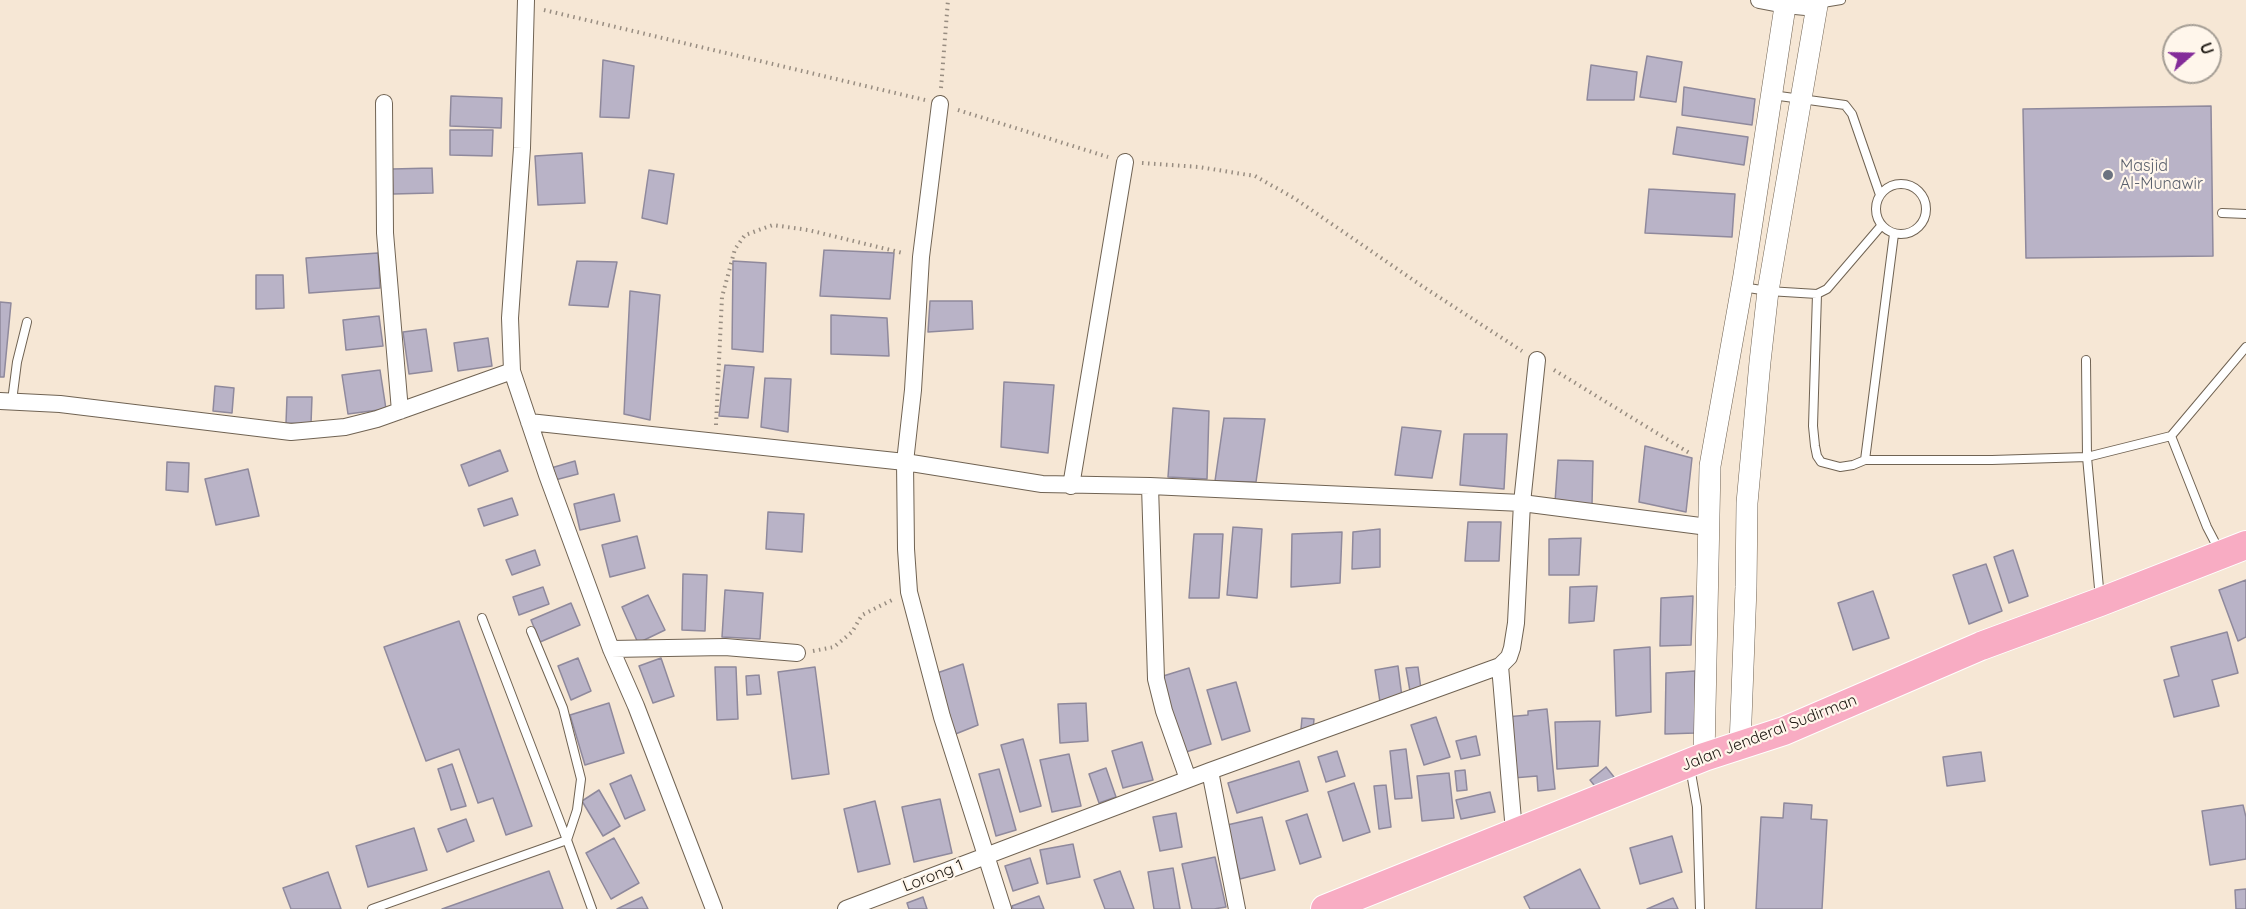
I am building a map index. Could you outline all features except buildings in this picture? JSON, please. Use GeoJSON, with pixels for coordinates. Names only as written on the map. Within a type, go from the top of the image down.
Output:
{"type":"FeatureCollection","features":[{"type":"Feature","properties":{"kind":"highway","name":"Jalan Jenderal Sudirman"},"geometry":{"type":"LineString","coordinates":[[1325,909],[1697,760],[1784,731],[1981,646],[2234,550]]}},
{"type":"Feature","properties":{"kind":"street"},"geometry":{"type":"LineString","coordinates":[[526,0],[522,148],[510,318],[513,371],[529,422],[611,648],[636,706],[714,909]]}},
{"type":"Feature","properties":{"kind":"street"},"geometry":{"type":"LineString","coordinates":[[1740,746],[1746,587],[1746,503],[1768,291],[1817,4],[1759,0]]}},
{"type":"Feature","properties":{"kind":"street"},"geometry":{"type":"LineString","coordinates":[[1697,760],[1710,466],[1742,287],[1786,3]]}},
{"type":"Feature","properties":{"kind":"street"},"geometry":{"type":"LineString","coordinates":[[384,104],[385,233],[400,411]]}},
{"type":"Feature","properties":{"kind":"street"},"geometry":{"type":"LineString","coordinates":[[940,104],[921,257],[913,390],[905,462],[909,592],[942,717],[1003,909]]}},
{"type":"Feature","properties":{"kind":"street"},"geometry":{"type":"LineString","coordinates":[[1071,486],[1125,162]]}},
{"type":"Feature","properties":{"kind":"street"},"geometry":{"type":"LineString","coordinates":[[1514,832],[1500,666],[1509,657],[1516,623],[1522,503],[1537,360]]}},
{"type":"Feature","properties":{"kind":"street"},"geometry":{"type":"LineString","coordinates":[[6,401],[155,414],[291,432],[345,427],[400,411],[513,371]]}},
{"type":"Feature","properties":{"kind":"street"},"geometry":{"type":"LineString","coordinates":[[529,422],[905,462],[1042,484],[1150,486],[1522,503],[1708,527]]}},
{"type":"Feature","properties":{"kind":"street"},"geometry":{"type":"LineString","coordinates":[[1150,486],[1156,679],[1164,711],[1188,779]]}},
{"type":"Feature","properties":{"kind":"street"},"geometry":{"type":"LineString","coordinates":[[611,648],[725,647],[797,653]]}},
{"type":"Feature","properties":{"kind":"street","name":"Lorong 1"},"geometry":{"type":"LineString","coordinates":[[846,909],[1188,779],[1500,666]]}},
{"type":"Feature","properties":{"kind":"street"},"geometry":{"type":"LineString","coordinates":[[1210,771],[1237,909]]}},
{"type":"Feature","properties":{"kind":"lane"},"geometry":{"type":"LineString","coordinates":[[1817,4],[1841,0]]}},
{"type":"Feature","properties":{"kind":"lane"},"geometry":{"type":"LineString","coordinates":[[1772,95],[1845,105],[1852,114],[1880,195]]}},
{"type":"Feature","properties":{"kind":"lane"},"geometry":{"type":"LineString","coordinates":[[1907,184],[1921,193],[1927,208],[1923,223],[1910,233],[1894,234],[1881,225],[1875,211],[1880,195],[1892,185],[1907,184]]}},
{"type":"Feature","properties":{"kind":"lane"},"geometry":{"type":"LineString","coordinates":[[2222,213],[2246,214]]}},
{"type":"Feature","properties":{"kind":"lane"},"geometry":{"type":"LineString","coordinates":[[1742,287],[1817,294],[1827,289],[1881,225]]}},
{"type":"Feature","properties":{"kind":"lane"},"geometry":{"type":"LineString","coordinates":[[1865,460],[1894,234]]}},
{"type":"Feature","properties":{"kind":"lane"},"geometry":{"type":"LineString","coordinates":[[1817,294],[1813,426],[1817,456],[1821,462],[1840,467],[1865,460],[2086,457],[2170,436],[2246,347]]}},
{"type":"Feature","properties":{"kind":"lane"},"geometry":{"type":"LineString","coordinates":[[6,401],[27,322]]}},
{"type":"Feature","properties":{"kind":"lane"},"geometry":{"type":"LineString","coordinates":[[2086,360],[2086,457],[2100,602]]}},
{"type":"Feature","properties":{"kind":"lane"},"geometry":{"type":"LineString","coordinates":[[2170,436],[2207,527],[2234,550]]}},
{"type":"Feature","properties":{"kind":"lane"},"geometry":{"type":"LineString","coordinates":[[482,618],[592,909]]}},
{"type":"Feature","properties":{"kind":"lane"},"geometry":{"type":"LineString","coordinates":[[531,632],[563,708],[581,779],[577,810],[567,840]]}},
{"type":"Feature","properties":{"kind":"lane"},"geometry":{"type":"LineString","coordinates":[[1697,760],[1700,909]]}},
{"type":"Feature","properties":{"kind":"lane"},"geometry":{"type":"LineString","coordinates":[[372,909],[567,840]]}},
{"type":"Feature","properties":{"kind":"path"},"geometry":{"type":"LineString","coordinates":[[940,104],[948,0]]}},
{"type":"Feature","properties":{"kind":"path"},"geometry":{"type":"LineString","coordinates":[[715,441],[722,297],[735,249],[745,235],[773,225],[808,230],[921,257]]}},
{"type":"Feature","properties":{"kind":"path"},"geometry":{"type":"LineString","coordinates":[[797,653],[834,647],[852,632],[862,615],[909,592]]}},
{"type":"Feature","properties":{"kind":"place","name":"Masjid Al-Munawir"},"geometry":{"type":"Point","coordinates":[2108,175]}}]}
